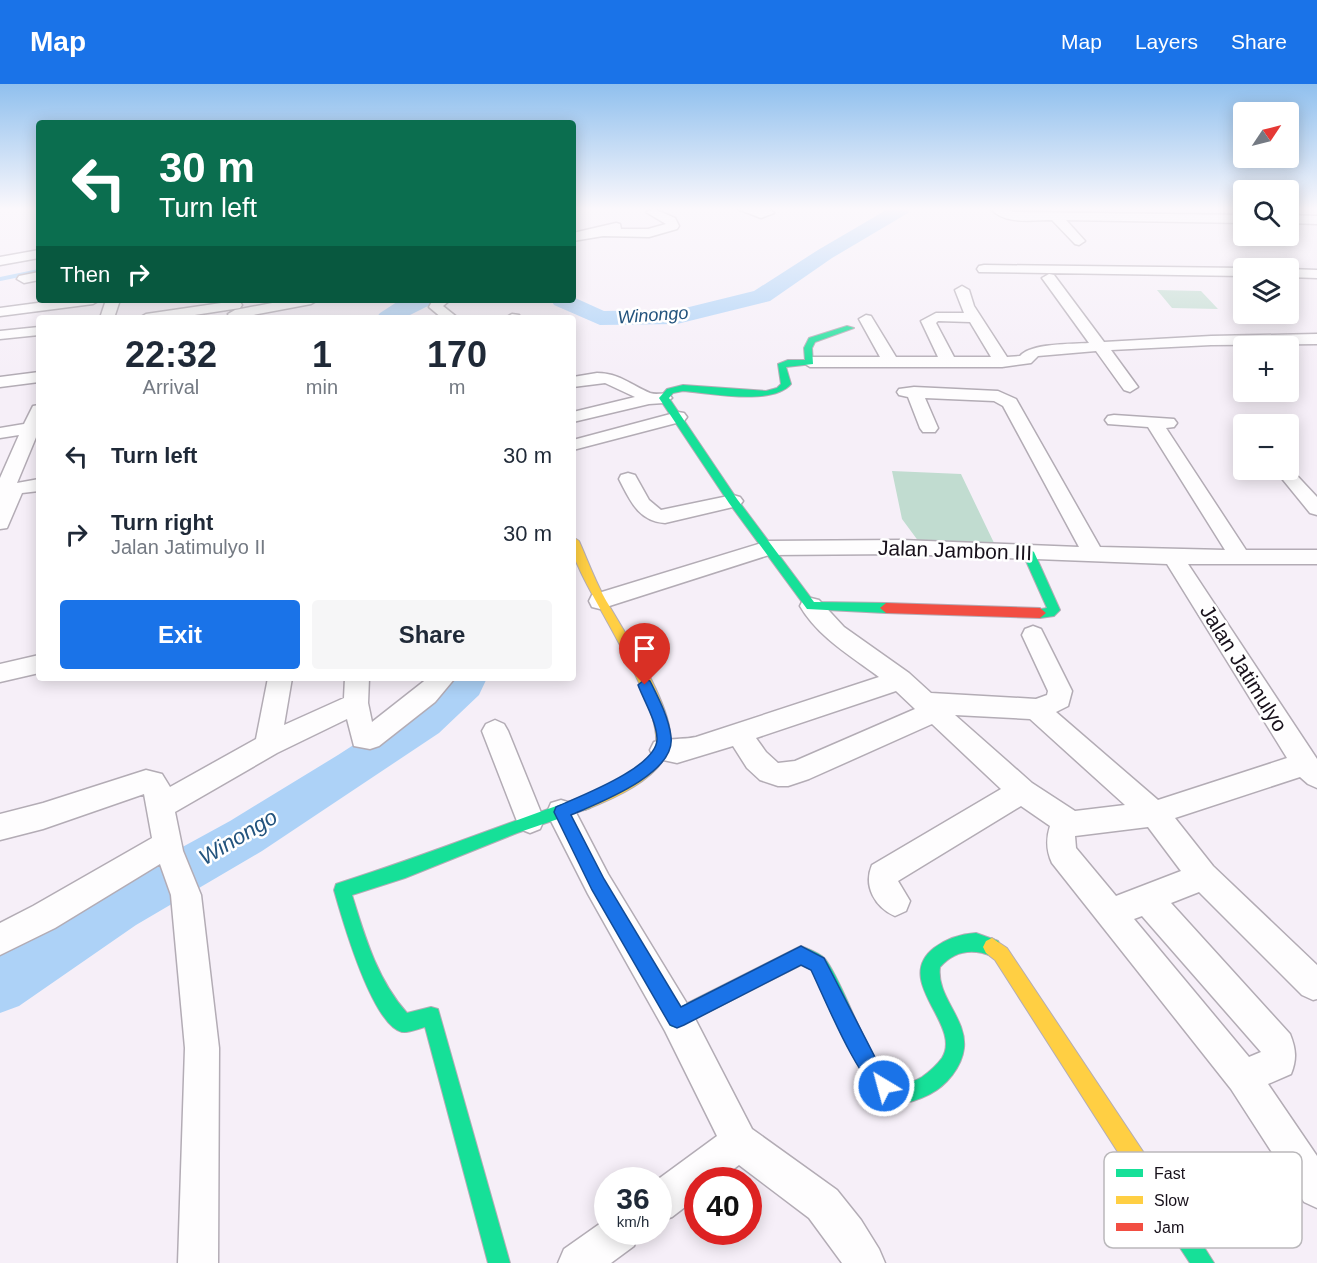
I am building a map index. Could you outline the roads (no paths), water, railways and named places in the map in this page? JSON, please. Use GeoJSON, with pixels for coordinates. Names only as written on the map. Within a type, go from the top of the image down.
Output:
{"type":"FeatureCollection","features":[{"type":"Feature","properties":{"kind":"street"},"geometry":{"type":"LineString","coordinates":[[984,269],[1233,272]]}},
{"type":"Feature","properties":{"kind":"street"},"geometry":{"type":"LineString","coordinates":[[1299,273],[1317,274]]}},
{"type":"Feature","properties":{"kind":"street"},"geometry":{"type":"LineString","coordinates":[[24,279],[36,277]]}},
{"type":"Feature","properties":{"kind":"street"},"geometry":{"type":"LineString","coordinates":[[1049,278],[1130,387]]}},
{"type":"Feature","properties":{"kind":"street"},"geometry":{"type":"LineString","coordinates":[[962,290],[967,306],[998,355]]}},
{"type":"Feature","properties":{"kind":"street"},"geometry":{"type":"LineString","coordinates":[[0,302],[36,295]]}},
{"type":"Feature","properties":{"kind":"street"},"geometry":{"type":"LineString","coordinates":[[0,312],[70,303]]}},
{"type":"Feature","properties":{"kind":"street"},"geometry":{"type":"LineString","coordinates":[[176,315],[285,303]]}},
{"type":"Feature","properties":{"kind":"street"},"geometry":{"type":"LineString","coordinates":[[438,303],[436,307],[447,315]]}},
{"type":"Feature","properties":{"kind":"street"},"geometry":{"type":"LineString","coordinates":[[949,363],[928,321],[936,318],[975,318]]}},
{"type":"Feature","properties":{"kind":"street"},"geometry":{"type":"LineString","coordinates":[[866,319],[891,363]]}},
{"type":"Feature","properties":{"kind":"street"},"geometry":{"type":"LineString","coordinates":[[810,362],[808,348],[812,340],[850,328]]}},
{"type":"Feature","properties":{"kind":"street"},"geometry":{"type":"LineString","coordinates":[[0,335],[36,331]]}},
{"type":"Feature","properties":{"kind":"street"},"geometry":{"type":"LineString","coordinates":[[576,416],[656,398],[682,388],[773,393],[785,387],[781,366],[788,363],[949,363],[998,355],[1025,360],[1030,354],[1036,352],[1099,346],[1235,338],[1317,339]]}},
{"type":"Feature","properties":{"kind":"street"},"geometry":{"type":"LineString","coordinates":[[0,382],[36,377]]}},
{"type":"Feature","properties":{"kind":"street"},"geometry":{"type":"LineString","coordinates":[[576,381],[610,377],[656,398],[678,417],[733,501],[811,606],[836,633],[900,680],[1022,791],[1066,821],[1079,824],[1154,814],[1184,802],[1311,770]]}},
{"type":"Feature","properties":{"kind":"street"},"geometry":{"type":"LineString","coordinates":[[929,428],[910,392],[998,396],[1010,402],[1093,554]]}},
{"type":"Feature","properties":{"kind":"street"},"geometry":{"type":"LineString","coordinates":[[0,524],[6,490],[36,416]]}},
{"type":"Feature","properties":{"kind":"street"},"geometry":{"type":"LineString","coordinates":[[576,444],[678,417]]}},
{"type":"Feature","properties":{"kind":"street"},"geometry":{"type":"LineString","coordinates":[[1114,420],[1162,423],[1241,558]]}},
{"type":"Feature","properties":{"kind":"street"},"geometry":{"type":"LineString","coordinates":[[0,433],[30,428]]}},
{"type":"Feature","properties":{"kind":"street"},"geometry":{"type":"LineString","coordinates":[[628,479],[645,508],[652,515],[660,518],[733,501]]}},
{"type":"Feature","properties":{"kind":"street"},"geometry":{"type":"LineString","coordinates":[[1292,480],[1317,509]]}},
{"type":"Feature","properties":{"kind":"street"},"geometry":{"type":"LineString","coordinates":[[6,490],[36,485]]}},
{"type":"Feature","properties":{"kind":"street","name":"Jalan Jambon III"},"geometry":{"type":"LineString","coordinates":[[600,601],[768,548],[901,547],[1173,557],[1317,557]]}},
{"type":"Feature","properties":{"kind":"street"},"geometry":{"type":"LineString","coordinates":[[499,1263],[431,1016],[404,1023],[392,1014],[374,986],[342,890],[379,880],[546,816],[624,783],[643,771],[663,750],[664,738],[660,720],[645,685],[600,601],[576,548]]}},
{"type":"Feature","properties":{"kind":"street"},"geometry":{"type":"LineString","coordinates":[[811,606],[1050,613],[1054,610],[1028,552]]}},
{"type":"Feature","properties":{"kind":"street","name":"Jalan Jatimulyo"},"geometry":{"type":"LineString","coordinates":[[1173,557],[1311,770]]}},
{"type":"Feature","properties":{"kind":"street"},"geometry":{"type":"LineString","coordinates":[[738,733],[766,771],[781,777],[800,771],[929,707],[1035,710],[1056,702],[1059,699],[1060,690],[1033,635]]}},
{"type":"Feature","properties":{"kind":"street"},"geometry":{"type":"LineString","coordinates":[[0,673],[36,665]]}},
{"type":"Feature","properties":{"kind":"street"},"geometry":{"type":"LineString","coordinates":[[663,750],[687,750],[900,680]]}},
{"type":"Feature","properties":{"kind":"street"},"geometry":{"type":"LineString","coordinates":[[268,746],[279,681]]}},
{"type":"Feature","properties":{"kind":"street"},"geometry":{"type":"LineString","coordinates":[[159,807],[268,746],[356,691],[361,735],[363,738],[370,738],[430,693],[440,681]]}},
{"type":"Feature","properties":{"kind":"street"},"geometry":{"type":"LineString","coordinates":[[1035,710],[1154,814],[1203,876],[1313,984]]}},
{"type":"Feature","properties":{"kind":"street"},"geometry":{"type":"LineString","coordinates":[[495,731],[546,816],[598,884],[677,1019],[740,1142],[822,1204],[847,1234],[865,1263]]}},
{"type":"Feature","properties":{"kind":"street"},"geometry":{"type":"LineString","coordinates":[[0,827],[43,816],[146,782],[152,782],[156,786],[169,847],[186,895],[202,1048],[198,1263]]}},
{"type":"Feature","properties":{"kind":"street"},"geometry":{"type":"LineString","coordinates":[[895,901],[883,886],[882,875],[1022,791]]}},
{"type":"Feature","properties":{"kind":"street"},"geometry":{"type":"LineString","coordinates":[[1066,821],[1061,837],[1062,853],[1243,1077],[1293,1152]]}},
{"type":"Feature","properties":{"kind":"street"},"geometry":{"type":"LineString","coordinates":[[0,939],[169,847]]}},
{"type":"Feature","properties":{"kind":"street"},"geometry":{"type":"LineString","coordinates":[[1112,913],[1203,876]]}},
{"type":"Feature","properties":{"kind":"street"},"geometry":{"type":"LineString","coordinates":[[1147,899],[1278,1046],[1279,1062],[1243,1077]]}},
{"type":"Feature","properties":{"kind":"street"},"geometry":{"type":"LineString","coordinates":[[677,1019],[801,955],[818,964],[869,1066],[878,1079],[895,1093],[907,1093],[942,1076],[953,1060],[953,1037],[929,980],[928,973],[932,961],[937,956],[971,941],[983,942],[1001,954],[1130,1152]]}},
{"type":"Feature","properties":{"kind":"street"},"geometry":{"type":"LineString","coordinates":[[672,1193],[740,1142]]}},
{"type":"Feature","properties":{"kind":"street"},"geometry":{"type":"LineString","coordinates":[[1302,1166],[1317,1189]]}},
{"type":"Feature","properties":{"kind":"street"},"geometry":{"type":"LineString","coordinates":[[578,1263],[602,1245]]}},
{"type":"Feature","properties":{"kind":"street"},"geometry":{"type":"LineString","coordinates":[[1193,1248],[1203,1263]]}},
{"type":"Feature","properties":{"kind":"waterway","name":"Winongo"},"geometry":{"type":"LineString","coordinates":[[568,303],[600,318],[677,317],[762,296],[810,264]]}},
{"type":"Feature","properties":{"kind":"waterway"},"geometry":{"type":"LineString","coordinates":[[0,279],[36,272]]}},
{"type":"Feature","properties":{"kind":"waterway","name":"Winongo"},"geometry":{"type":"LineString","coordinates":[[393,315],[414,303]]}},
{"type":"Feature","properties":{"kind":"waterway","name":"Winongo"},"geometry":{"type":"LineString","coordinates":[[0,987],[119,908],[246,836],[353,768],[424,721],[466,681]]}}]}
